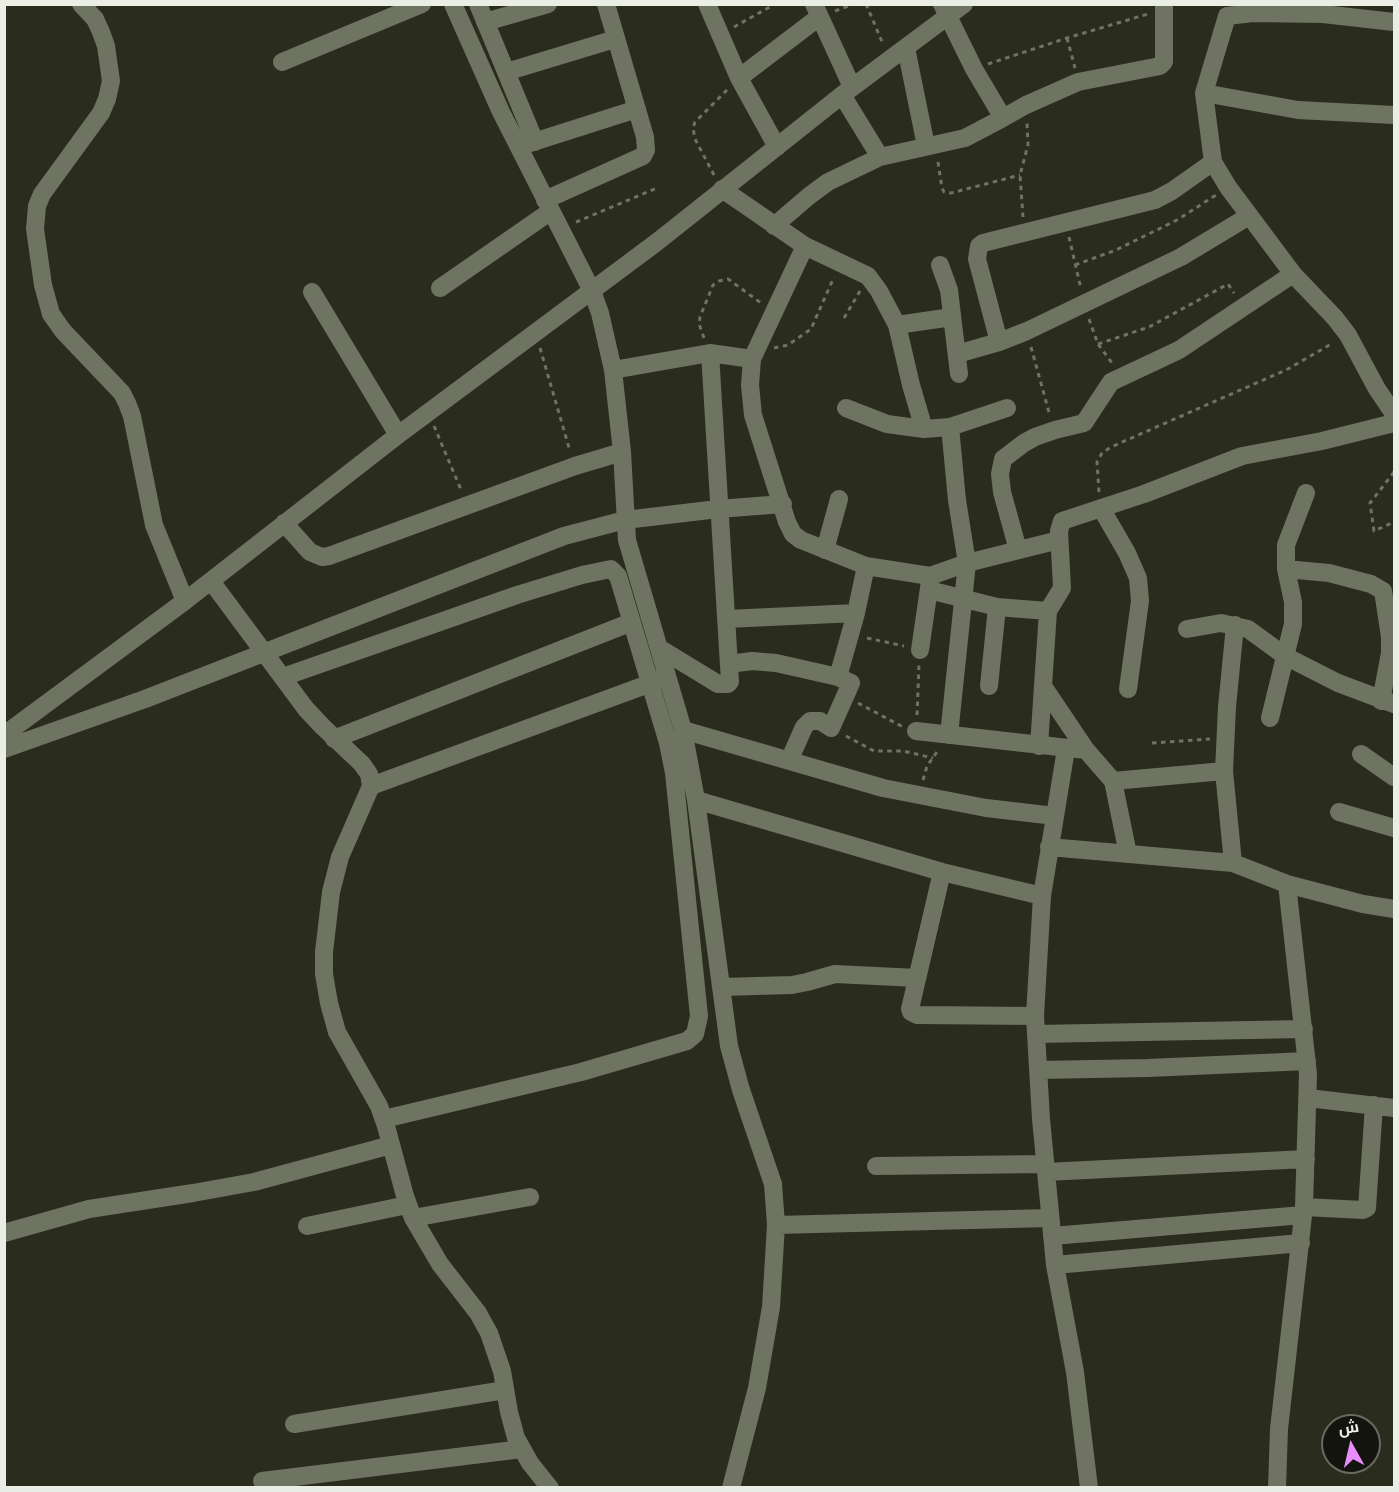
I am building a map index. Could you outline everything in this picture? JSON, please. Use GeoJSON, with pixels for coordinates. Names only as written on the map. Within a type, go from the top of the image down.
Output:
{"type":"FeatureCollection","features":[{"type":"Feature","properties":{"kind":"street"},"geometry":{"type":"LineString","coordinates":[[81,4],[95,19],[101,32],[106,46],[111,81],[101,113],[42,194],[37,206],[35,229],[43,285],[51,314],[63,331],[122,393],[127,403],[132,416],[154,525],[185,601]]}},
{"type":"Feature","properties":{"kind":"street"},"geometry":{"type":"LineString","coordinates":[[282,62],[422,4]]}},
{"type":"Feature","properties":{"kind":"street"},"geometry":{"type":"LineString","coordinates":[[453,4],[526,145]]}},
{"type":"Feature","properties":{"kind":"street"},"geometry":{"type":"LineString","coordinates":[[384,1119],[581,1072],[687,1041],[695,1034],[699,1016],[674,773],[659,680],[659,648],[632,560],[625,520],[622,452],[613,370],[592,291],[548,205],[526,145],[506,72],[478,4]]}},
{"type":"Feature","properties":{"kind":"street"},"geometry":{"type":"LineString","coordinates":[[485,22],[548,4]]}},
{"type":"Feature","properties":{"kind":"street"},"geometry":{"type":"LineString","coordinates":[[440,288],[548,205],[643,156],[647,145],[606,4]]}},
{"type":"Feature","properties":{"kind":"street"},"geometry":{"type":"LineString","coordinates":[[707,4],[738,78],[777,147]]}},
{"type":"Feature","properties":{"kind":"street"},"geometry":{"type":"LineString","coordinates":[[4,735],[185,601],[428,412],[592,291],[847,91],[906,48],[945,11],[964,4]]}},
{"type":"Feature","properties":{"kind":"street"},"geometry":{"type":"LineString","coordinates":[[774,226],[828,182],[880,157],[965,138],[1026,105],[1078,82],[1160,66],[1164,62],[1164,7]]}},
{"type":"Feature","properties":{"kind":"street"},"geometry":{"type":"LineString","coordinates":[[1390,16],[1323,9],[1252,9],[1227,16],[1204,93],[1213,162],[1228,187],[1293,274],[1323,303],[1348,335],[1377,389],[1395,414]]}},
{"type":"Feature","properties":{"kind":"street"},"geometry":{"type":"LineString","coordinates":[[738,78],[817,11],[847,91],[880,157]]}},
{"type":"Feature","properties":{"kind":"street"},"geometry":{"type":"LineString","coordinates":[[945,11],[974,69],[1003,118]]}},
{"type":"Feature","properties":{"kind":"street"},"geometry":{"type":"LineString","coordinates":[[506,72],[615,39]]}},
{"type":"Feature","properties":{"kind":"street"},"geometry":{"type":"LineString","coordinates":[[906,48],[931,145]]}},
{"type":"Feature","properties":{"kind":"street"},"geometry":{"type":"LineString","coordinates":[[1204,93],[1298,110],[1395,115]]}},
{"type":"Feature","properties":{"kind":"street"},"geometry":{"type":"LineString","coordinates":[[526,145],[637,109]]}},
{"type":"Feature","properties":{"kind":"street"},"geometry":{"type":"LineString","coordinates":[[999,342],[976,254],[977,249],[983,243],[1155,200],[1213,162]]}},
{"type":"Feature","properties":{"kind":"street"},"geometry":{"type":"LineString","coordinates":[[722,189],[805,246],[868,276],[879,291],[897,325],[924,429]]}},
{"type":"Feature","properties":{"kind":"street"},"geometry":{"type":"LineString","coordinates":[[957,354],[1027,331],[1181,256],[1249,216]]}},
{"type":"Feature","properties":{"kind":"street"},"geometry":{"type":"LineString","coordinates":[[805,246],[752,358],[750,385],[753,414],[793,534],[801,540],[866,566],[929,583],[964,601],[997,608],[1048,611]]}},
{"type":"Feature","properties":{"kind":"street"},"geometry":{"type":"LineString","coordinates":[[940,266],[949,290],[959,374]]}},
{"type":"Feature","properties":{"kind":"street"},"geometry":{"type":"LineString","coordinates":[[1018,550],[1002,492],[1000,474],[1003,459],[1035,437],[1084,423],[1111,382],[1121,375],[1179,350],[1293,274]]}},
{"type":"Feature","properties":{"kind":"street"},"geometry":{"type":"LineString","coordinates":[[312,292],[398,435]]}},
{"type":"Feature","properties":{"kind":"street"},"geometry":{"type":"LineString","coordinates":[[897,325],[952,317]]}},
{"type":"Feature","properties":{"kind":"street"},"geometry":{"type":"LineString","coordinates":[[613,370],[710,353],[752,358]]}},
{"type":"Feature","properties":{"kind":"street"},"geometry":{"type":"LineString","coordinates":[[659,648],[718,684],[728,684],[727,619],[718,509],[710,353]]}},
{"type":"Feature","properties":{"kind":"street"},"geometry":{"type":"LineString","coordinates":[[846,408],[887,424],[924,429],[950,427],[1007,408]]}},
{"type":"Feature","properties":{"kind":"street"},"geometry":{"type":"LineString","coordinates":[[1039,746],[1048,611],[1062,588],[1059,531],[1062,521],[1144,494],[1242,456],[1285,446],[1322,441],[1395,423]]}},
{"type":"Feature","properties":{"kind":"street"},"geometry":{"type":"LineString","coordinates":[[949,735],[967,563],[957,500],[950,427]]}},
{"type":"Feature","properties":{"kind":"street"},"geometry":{"type":"LineString","coordinates":[[284,523],[310,552],[322,557],[575,466],[622,452]]}},
{"type":"Feature","properties":{"kind":"street"},"geometry":{"type":"LineString","coordinates":[[1270,718],[1293,630],[1294,615],[1286,545],[1306,494]]}},
{"type":"Feature","properties":{"kind":"street"},"geometry":{"type":"LineString","coordinates":[[825,550],[839,499]]}},
{"type":"Feature","properties":{"kind":"street"},"geometry":{"type":"LineString","coordinates":[[4,749],[145,699],[535,546],[584,530],[625,520],[783,504]]}},
{"type":"Feature","properties":{"kind":"street"},"geometry":{"type":"LineString","coordinates":[[1101,508],[1127,553],[1138,578],[1140,601],[1128,689]]}},
{"type":"Feature","properties":{"kind":"street"},"geometry":{"type":"LineString","coordinates":[[929,583],[967,563],[1059,540]]}},
{"type":"Feature","properties":{"kind":"street"},"geometry":{"type":"LineString","coordinates":[[838,677],[866,566]]}},
{"type":"Feature","properties":{"kind":"street"},"geometry":{"type":"LineString","coordinates":[[283,677],[517,595],[606,568],[611,568],[618,576],[632,622],[683,730],[696,800],[729,1046],[741,1090],[773,1184],[777,1225],[771,1307],[757,1388],[731,1488]]}},
{"type":"Feature","properties":{"kind":"street"},"geometry":{"type":"LineString","coordinates":[[1187,629],[1212,624],[1235,625],[1255,632],[1285,656],[1338,683],[1388,703],[1390,637],[1383,591],[1371,584],[1329,573],[1287,569]]}},
{"type":"Feature","properties":{"kind":"street"},"geometry":{"type":"LineString","coordinates":[[211,581],[306,709],[334,739],[367,768],[371,786],[340,857],[331,892],[324,975],[329,1003],[337,1032],[379,1106],[410,1212],[440,1264],[478,1313],[489,1333],[496,1350],[514,1429],[530,1463],[550,1488]]}},
{"type":"Feature","properties":{"kind":"street"},"geometry":{"type":"LineString","coordinates":[[920,650],[929,583]]}},
{"type":"Feature","properties":{"kind":"street"},"geometry":{"type":"LineString","coordinates":[[989,686],[997,608]]}},
{"type":"Feature","properties":{"kind":"street"},"geometry":{"type":"LineString","coordinates":[[727,619],[856,613]]}},
{"type":"Feature","properties":{"kind":"street"},"geometry":{"type":"LineString","coordinates":[[334,739],[632,622]]}},
{"type":"Feature","properties":{"kind":"street"},"geometry":{"type":"LineString","coordinates":[[1233,863],[1224,771],[1235,625]]}},
{"type":"Feature","properties":{"kind":"street"},"geometry":{"type":"LineString","coordinates":[[729,664],[752,661],[776,663],[838,677],[851,683],[831,728],[820,721],[810,721],[804,727],[789,761]]}},
{"type":"Feature","properties":{"kind":"street"},"geometry":{"type":"LineString","coordinates":[[371,786],[659,680]]}},
{"type":"Feature","properties":{"kind":"street"},"geometry":{"type":"LineString","coordinates":[[1043,686],[1086,750],[1113,781],[1128,854]]}},
{"type":"Feature","properties":{"kind":"street"},"geometry":{"type":"LineString","coordinates":[[683,730],[883,788],[919,796],[1055,816]]}},
{"type":"Feature","properties":{"kind":"street"},"geometry":{"type":"LineString","coordinates":[[916,731],[1086,750]]}},
{"type":"Feature","properties":{"kind":"street"},"geometry":{"type":"LineString","coordinates":[[1066,749],[1042,896],[1036,1025],[1054,1265],[1074,1372],[1089,1488]]}},
{"type":"Feature","properties":{"kind":"street"},"geometry":{"type":"LineString","coordinates":[[1361,754],[1395,777]]}},
{"type":"Feature","properties":{"kind":"street"},"geometry":{"type":"LineString","coordinates":[[1113,781],[1224,771]]}},
{"type":"Feature","properties":{"kind":"street"},"geometry":{"type":"LineString","coordinates":[[696,800],[942,872],[1042,896]]}},
{"type":"Feature","properties":{"kind":"street"},"geometry":{"type":"LineString","coordinates":[[1339,812],[1395,828]]}},
{"type":"Feature","properties":{"kind":"street"},"geometry":{"type":"LineString","coordinates":[[1049,847],[1233,863],[1287,884],[1364,904],[1395,909]]}},
{"type":"Feature","properties":{"kind":"street"},"geometry":{"type":"LineString","coordinates":[[942,872],[910,1009],[914,1014],[1036,1025],[1304,1029]]}},
{"type":"Feature","properties":{"kind":"street"},"geometry":{"type":"LineString","coordinates":[[1276,1488],[1280,1429],[1304,1211],[1308,1098],[1304,1029],[1287,884]]}},
{"type":"Feature","properties":{"kind":"street"},"geometry":{"type":"LineString","coordinates":[[721,987],[792,984],[835,974],[917,978]]}},
{"type":"Feature","properties":{"kind":"street"},"geometry":{"type":"LineString","coordinates":[[1038,1070],[1307,1061]]}},
{"type":"Feature","properties":{"kind":"street"},"geometry":{"type":"LineString","coordinates":[[1308,1098],[1395,1108]]}},
{"type":"Feature","properties":{"kind":"street"},"geometry":{"type":"LineString","coordinates":[[777,1225],[1051,1227],[1304,1211],[1364,1210],[1367,1208],[1374,1105]]}},
{"type":"Feature","properties":{"kind":"street"},"geometry":{"type":"LineString","coordinates":[[4,1233],[89,1209],[254,1182],[391,1145]]}},
{"type":"Feature","properties":{"kind":"street"},"geometry":{"type":"LineString","coordinates":[[876,1166],[1045,1168],[1306,1159]]}},
{"type":"Feature","properties":{"kind":"street"},"geometry":{"type":"LineString","coordinates":[[307,1226],[530,1197]]}},
{"type":"Feature","properties":{"kind":"street"},"geometry":{"type":"LineString","coordinates":[[1054,1265],[1301,1244]]}},
{"type":"Feature","properties":{"kind":"street"},"geometry":{"type":"LineString","coordinates":[[294,1424],[505,1390]]}},
{"type":"Feature","properties":{"kind":"street"},"geometry":{"type":"LineString","coordinates":[[262,1481],[522,1449]]}},
{"type":"Feature","properties":{"kind":"path"},"geometry":{"type":"LineString","coordinates":[[720,36],[775,4]]}},
{"type":"Feature","properties":{"kind":"path"},"geometry":{"type":"LineString","coordinates":[[866,4],[890,60]]}},
{"type":"Feature","properties":{"kind":"path"},"geometry":{"type":"LineString","coordinates":[[974,69],[1164,7]]}},
{"type":"Feature","properties":{"kind":"path"},"geometry":{"type":"LineString","coordinates":[[1067,38],[1078,82]]}},
{"type":"Feature","properties":{"kind":"path"},"geometry":{"type":"LineString","coordinates":[[722,189],[695,139],[693,128],[695,122],[738,78]]}},
{"type":"Feature","properties":{"kind":"path"},"geometry":{"type":"LineString","coordinates":[[1024,234],[1020,175],[1028,145],[1026,105]]}},
{"type":"Feature","properties":{"kind":"path"},"geometry":{"type":"LineString","coordinates":[[931,145],[944,192],[951,193],[1020,175]]}},
{"type":"Feature","properties":{"kind":"path"},"geometry":{"type":"LineString","coordinates":[[1075,265],[1116,250],[1177,220],[1228,187]]}},
{"type":"Feature","properties":{"kind":"path"},"geometry":{"type":"LineString","coordinates":[[561,229],[657,188]]}},
{"type":"Feature","properties":{"kind":"path"},"geometry":{"type":"LineString","coordinates":[[1066,224],[1083,302],[1098,344],[1121,375]]}},
{"type":"Feature","properties":{"kind":"path"},"geometry":{"type":"LineString","coordinates":[[752,358],[772,348],[788,345],[811,329],[842,262]]}},
{"type":"Feature","properties":{"kind":"path"},"geometry":{"type":"LineString","coordinates":[[844,318],[868,276]]}},
{"type":"Feature","properties":{"kind":"path"},"geometry":{"type":"LineString","coordinates":[[710,353],[699,324],[713,285],[719,280],[728,279],[773,312]]}},
{"type":"Feature","properties":{"kind":"path"},"geometry":{"type":"LineString","coordinates":[[1098,344],[1149,327],[1228,284],[1245,307]]}},
{"type":"Feature","properties":{"kind":"path"},"geometry":{"type":"LineString","coordinates":[[1027,331],[1043,396]]}},
{"type":"Feature","properties":{"kind":"path"},"geometry":{"type":"LineString","coordinates":[[536,332],[575,466]]}},
{"type":"Feature","properties":{"kind":"path"},"geometry":{"type":"LineString","coordinates":[[1101,508],[1097,462],[1102,453],[1286,370],[1348,335]]}},
{"type":"Feature","properties":{"kind":"path"},"geometry":{"type":"LineString","coordinates":[[428,412],[468,505]]}},
{"type":"Feature","properties":{"kind":"path"},"geometry":{"type":"LineString","coordinates":[[1395,472],[1370,503],[1374,531],[1395,522]]}},
{"type":"Feature","properties":{"kind":"path"},"geometry":{"type":"LineString","coordinates":[[845,697],[901,726],[916,731],[920,650],[850,634]]}},
{"type":"Feature","properties":{"kind":"path"},"geometry":{"type":"LineString","coordinates":[[831,728],[874,751],[903,751],[933,758]]}},
{"type":"Feature","properties":{"kind":"path"},"geometry":{"type":"LineString","coordinates":[[919,796],[927,766],[949,735]]}},
{"type":"Feature","properties":{"kind":"path"},"geometry":{"type":"LineString","coordinates":[[1152,743],[1225,738]]}}]}
